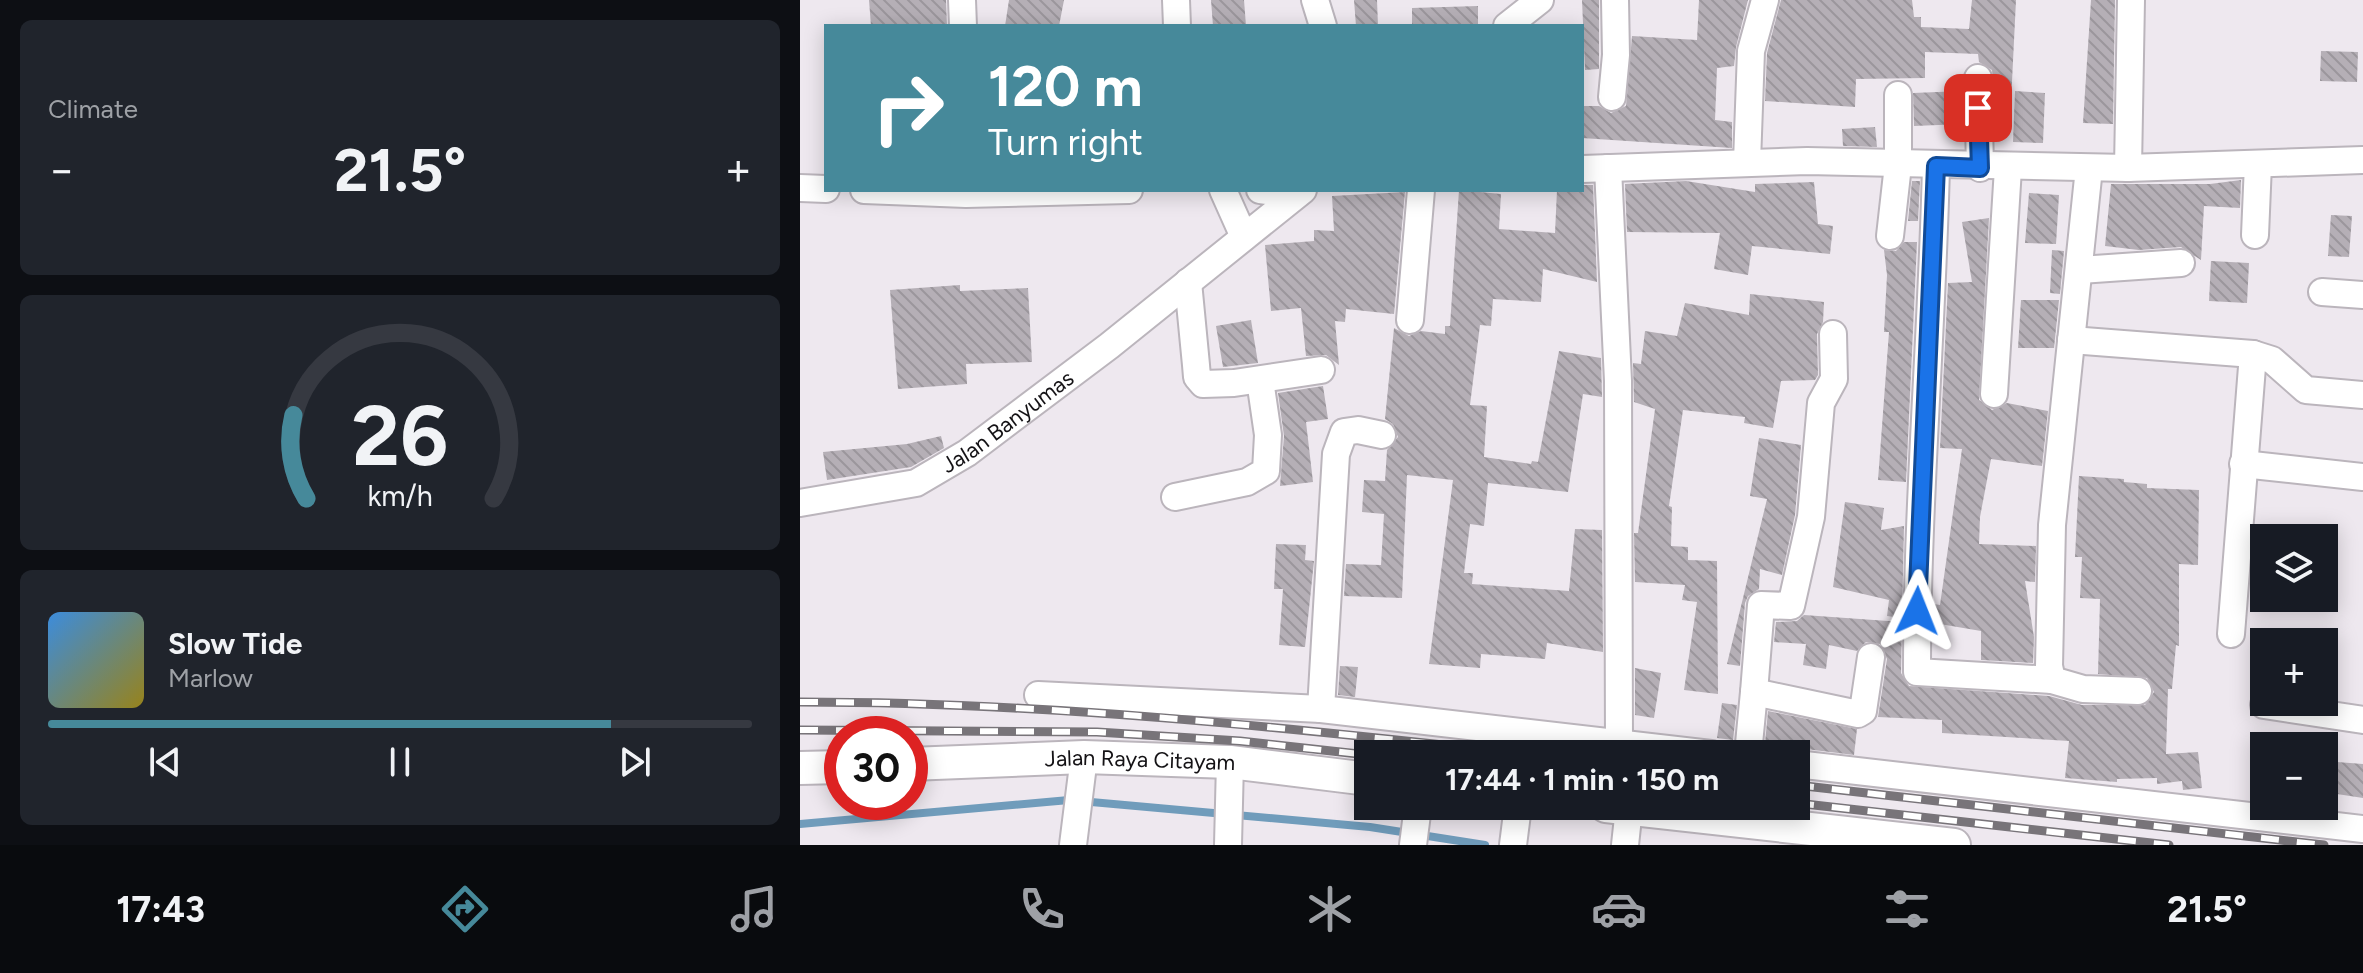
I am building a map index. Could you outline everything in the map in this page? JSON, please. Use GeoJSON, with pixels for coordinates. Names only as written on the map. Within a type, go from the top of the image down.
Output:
{"type":"FeatureCollection","features":[{"type":"Feature","properties":{"kind":"main road","name":"Jalan Raya Citayam"},"geometry":{"type":"LineString","coordinates":[[928,765],[1082,769],[1230,762],[1354,777]]}},
{"type":"Feature","properties":{"kind":"main road"},"geometry":{"type":"LineString","coordinates":[[800,768],[824,767]]}},
{"type":"Feature","properties":{"kind":"main road"},"geometry":{"type":"LineString","coordinates":[[1732,820],[1954,845]]}},
{"type":"Feature","properties":{"kind":"street"},"geometry":{"type":"LineString","coordinates":[[962,0],[963,24]]}},
{"type":"Feature","properties":{"kind":"street"},"geometry":{"type":"LineString","coordinates":[[1176,0],[1177,24]]}},
{"type":"Feature","properties":{"kind":"street"},"geometry":{"type":"LineString","coordinates":[[1315,0],[1322,24]]}},
{"type":"Feature","properties":{"kind":"street"},"geometry":{"type":"LineString","coordinates":[[1510,24],[1540,0]]}},
{"type":"Feature","properties":{"kind":"street"},"geometry":{"type":"LineString","coordinates":[[1612,97],[1616,55],[1615,0]]}},
{"type":"Feature","properties":{"kind":"street"},"geometry":{"type":"LineString","coordinates":[[1747,162],[1751,51],[1765,0]]}},
{"type":"Feature","properties":{"kind":"street"},"geometry":{"type":"LineString","coordinates":[[2128,168],[2131,0]]}},
{"type":"Feature","properties":{"kind":"street"},"geometry":{"type":"LineString","coordinates":[[1978,78],[1980,168]]}},
{"type":"Feature","properties":{"kind":"street"},"geometry":{"type":"LineString","coordinates":[[1890,236],[1898,165],[1898,95]]}},
{"type":"Feature","properties":{"kind":"street"},"geometry":{"type":"LineString","coordinates":[[1619,740],[1618,381],[1595,169],[1747,162],[2128,168],[2363,160]]}},
{"type":"Feature","properties":{"kind":"street"},"geometry":{"type":"LineString","coordinates":[[2255,235],[2258,164]]}},
{"type":"Feature","properties":{"kind":"street"},"geometry":{"type":"LineString","coordinates":[[1936,166],[1932,336],[1917,581],[1917,672],[2052,680],[2083,689],[2138,691]]}},
{"type":"Feature","properties":{"kind":"street"},"geometry":{"type":"LineString","coordinates":[[1994,394],[2008,168]]}},
{"type":"Feature","properties":{"kind":"street"},"geometry":{"type":"LineString","coordinates":[[2052,680],[2049,652],[2052,525],[2089,168]]}},
{"type":"Feature","properties":{"kind":"street"},"geometry":{"type":"LineString","coordinates":[[800,188],[824,189]]}},
{"type":"Feature","properties":{"kind":"street"},"geometry":{"type":"LineString","coordinates":[[966,192],[1112,192]]}},
{"type":"Feature","properties":{"kind":"street"},"geometry":{"type":"LineString","coordinates":[[1224,192],[1244,237]]}},
{"type":"Feature","properties":{"kind":"street","name":"Jalan Banyumas"},"geometry":{"type":"LineString","coordinates":[[800,503],[916,483],[967,453],[1300,192]]}},
{"type":"Feature","properties":{"kind":"street"},"geometry":{"type":"LineString","coordinates":[[1410,320],[1421,192]]}},
{"type":"Feature","properties":{"kind":"street"},"geometry":{"type":"LineString","coordinates":[[2080,270],[2181,263]]}},
{"type":"Feature","properties":{"kind":"street"},"geometry":{"type":"LineString","coordinates":[[1188,282],[1197,377],[1203,384],[1260,380],[1321,370]]}},
{"type":"Feature","properties":{"kind":"street"},"geometry":{"type":"LineString","coordinates":[[2322,292],[2363,295]]}},
{"type":"Feature","properties":{"kind":"street"},"geometry":{"type":"LineString","coordinates":[[1749,740],[1761,605],[1791,606],[1807,541],[1821,403],[1834,379],[1833,334]]}},
{"type":"Feature","properties":{"kind":"street"},"geometry":{"type":"LineString","coordinates":[[2071,340],[2253,354],[2272,360],[2306,390],[2363,395]]}},
{"type":"Feature","properties":{"kind":"street"},"geometry":{"type":"LineString","coordinates":[[2231,634],[2253,354]]}},
{"type":"Feature","properties":{"kind":"street"},"geometry":{"type":"LineString","coordinates":[[1175,497],[1247,482],[1266,471],[1268,435],[1260,380]]}},
{"type":"Feature","properties":{"kind":"street"},"geometry":{"type":"LineString","coordinates":[[1321,709],[1336,454],[1344,432],[1358,430],[1382,435]]}},
{"type":"Feature","properties":{"kind":"street"},"geometry":{"type":"LineString","coordinates":[[2243,464],[2363,477]]}},
{"type":"Feature","properties":{"kind":"street"},"geometry":{"type":"LineString","coordinates":[[1754,692],[1858,714],[1863,711],[1871,657]]}},
{"type":"Feature","properties":{"kind":"street"},"geometry":{"type":"LineString","coordinates":[[1038,695],[1321,709],[1585,740]]}},
{"type":"Feature","properties":{"kind":"street"},"geometry":{"type":"LineString","coordinates":[[2337,716],[2363,720]]}},
{"type":"Feature","properties":{"kind":"street"},"geometry":{"type":"LineString","coordinates":[[1227,839],[1230,762]]}},
{"type":"Feature","properties":{"kind":"street"},"geometry":{"type":"LineString","coordinates":[[1810,766],[2363,829]]}},
{"type":"Feature","properties":{"kind":"street"},"geometry":{"type":"LineString","coordinates":[[1073,841],[1082,769]]}},
{"type":"Feature","properties":{"kind":"street"},"geometry":{"type":"LineString","coordinates":[[1413,845],[1416,820]]}},
{"type":"Feature","properties":{"kind":"street"},"geometry":{"type":"LineString","coordinates":[[1620,820],[1625,845]]}},
{"type":"Feature","properties":{"kind":"building"},"geometry":{"type":"Polygon","coordinates":[[[869,0],[946,0],[947,24],[871,24],[869,0]]]}},
{"type":"Feature","properties":{"kind":"building"},"geometry":{"type":"Polygon","coordinates":[[[1009,0],[1064,0],[1059,24],[1005,24],[1009,0]]]}},
{"type":"Feature","properties":{"kind":"building"},"geometry":{"type":"Polygon","coordinates":[[[1211,0],[1244,0],[1246,24],[1213,24],[1211,0]]]}},
{"type":"Feature","properties":{"kind":"building"},"geometry":{"type":"Polygon","coordinates":[[[1354,0],[1377,0],[1378,24],[1356,24],[1354,0]]]}},
{"type":"Feature","properties":{"kind":"building"},"geometry":{"type":"Polygon","coordinates":[[[1582,0],[1599,0],[1599,69],[1585,70],[1582,0]]]}},
{"type":"Feature","properties":{"kind":"building"},"geometry":{"type":"Polygon","coordinates":[[[1699,0],[1748,0],[1734,66],[1717,68],[1715,120],[1732,122],[1732,148],[1584,138],[1584,106],[1599,106],[1611,113],[1626,106],[1632,36],[1697,40],[1699,0]]]}},
{"type":"Feature","properties":{"kind":"building"},"geometry":{"type":"Polygon","coordinates":[[[1781,0],[1912,0],[1914,17],[1921,17],[1921,27],[1969,29],[1972,0],[2016,0],[2011,102],[1995,101],[1992,70],[1979,62],[1978,54],[1925,52],[1925,78],[1856,79],[1855,107],[1765,101],[1767,53],[1781,0]]]}},
{"type":"Feature","properties":{"kind":"building"},"geometry":{"type":"Polygon","coordinates":[[[2091,0],[2115,0],[2113,124],[2083,123],[2091,0]]]}},
{"type":"Feature","properties":{"kind":"building"},"geometry":{"type":"Polygon","coordinates":[[[1478,6],[1478,24],[1412,24],[1412,8],[1478,6]]]}},
{"type":"Feature","properties":{"kind":"building"},"geometry":{"type":"Polygon","coordinates":[[[2321,51],[2358,52],[2357,82],[2320,81],[2321,51]]]}},
{"type":"Feature","properties":{"kind":"building"},"geometry":{"type":"Polygon","coordinates":[[[1962,91],[1963,124],[1914,126],[1913,93],[1962,91]]]}},
{"type":"Feature","properties":{"kind":"building"},"geometry":{"type":"Polygon","coordinates":[[[2015,91],[2045,93],[2043,143],[2013,142],[2015,91]]]}},
{"type":"Feature","properties":{"kind":"building"},"geometry":{"type":"Polygon","coordinates":[[[1875,127],[1877,147],[1843,146],[1842,129],[1875,127]]]}},
{"type":"Feature","properties":{"kind":"building"},"geometry":{"type":"Polygon","coordinates":[[[2241,180],[2240,208],[2204,206],[2201,260],[2181,247],[2139,250],[2105,246],[2111,184],[2210,184],[2241,180]]]}},
{"type":"Feature","properties":{"kind":"building"},"geometry":{"type":"Polygon","coordinates":[[[1686,181],[1755,192],[1755,184],[1814,182],[1818,224],[1833,226],[1830,254],[1752,246],[1748,275],[1714,269],[1720,233],[1627,232],[1625,184],[1686,181]]]}},
{"type":"Feature","properties":{"kind":"building"},"geometry":{"type":"Polygon","coordinates":[[[1912,181],[1920,181],[1918,221],[1908,221],[1912,181]]]}},
{"type":"Feature","properties":{"kind":"building"},"geometry":{"type":"Polygon","coordinates":[[[1584,185],[1593,185],[1597,282],[1543,269],[1541,302],[1493,299],[1491,326],[1480,325],[1470,405],[1487,406],[1484,457],[1531,464],[1532,461],[1538,462],[1559,351],[1601,358],[1602,397],[1583,394],[1568,492],[1488,483],[1484,526],[1470,524],[1464,573],[1473,573],[1472,584],[1569,591],[1575,529],[1602,530],[1603,652],[1547,643],[1545,659],[1481,654],[1480,668],[1429,664],[1453,480],[1407,475],[1402,598],[1344,596],[1346,564],[1381,565],[1384,514],[1362,512],[1364,480],[1385,481],[1387,450],[1398,437],[1393,424],[1385,419],[1394,328],[1409,336],[1421,331],[1445,334],[1445,326],[1450,326],[1459,192],[1501,194],[1499,229],[1555,233],[1557,192],[1584,192],[1584,185]]]}},
{"type":"Feature","properties":{"kind":"building"},"geometry":{"type":"Polygon","coordinates":[[[1405,192],[1394,314],[1346,309],[1345,322],[1335,321],[1339,365],[1326,355],[1306,356],[1301,308],[1271,311],[1265,245],[1314,241],[1314,230],[1334,231],[1332,196],[1405,192]]]}},
{"type":"Feature","properties":{"kind":"building"},"geometry":{"type":"Polygon","coordinates":[[[2029,193],[2059,195],[2056,244],[2025,243],[2029,193]]]}},
{"type":"Feature","properties":{"kind":"building"},"geometry":{"type":"Polygon","coordinates":[[[2331,215],[2352,216],[2349,257],[2328,256],[2331,215]]]}},
{"type":"Feature","properties":{"kind":"building"},"geometry":{"type":"Polygon","coordinates":[[[1989,218],[1979,400],[1992,410],[2007,403],[2048,411],[2042,466],[1991,459],[1980,517],[1979,544],[2036,546],[2035,582],[2025,581],[2034,637],[2033,663],[1981,660],[1981,631],[1934,623],[1934,604],[1940,605],[1962,449],[1940,448],[1948,283],[1972,282],[1962,222],[1989,218]]]}},
{"type":"Feature","properties":{"kind":"building"},"geometry":{"type":"Polygon","coordinates":[[[1904,242],[1917,242],[1906,482],[1878,480],[1889,332],[1884,332],[1887,275],[1884,250],[1896,251],[1904,242]]]}},
{"type":"Feature","properties":{"kind":"building"},"geometry":{"type":"Polygon","coordinates":[[[2052,250],[2064,251],[2060,294],[2050,293],[2052,250]]]}},
{"type":"Feature","properties":{"kind":"building"},"geometry":{"type":"Polygon","coordinates":[[[2211,261],[2249,263],[2247,303],[2209,301],[2211,261]]]}},
{"type":"Feature","properties":{"kind":"building"},"geometry":{"type":"Polygon","coordinates":[[[960,285],[960,291],[1028,288],[1032,362],[966,364],[967,384],[898,389],[890,290],[960,285]]]}},
{"type":"Feature","properties":{"kind":"building"},"geometry":{"type":"Polygon","coordinates":[[[1750,294],[1824,302],[1823,322],[1817,334],[1818,375],[1815,380],[1781,381],[1773,428],[1744,423],[1745,417],[1683,410],[1669,506],[1672,507],[1671,546],[1688,547],[1688,560],[1717,561],[1718,694],[1684,690],[1697,602],[1682,600],[1685,585],[1635,582],[1634,533],[1638,533],[1655,409],[1634,402],[1633,363],[1641,364],[1645,331],[1677,336],[1685,303],[1749,315],[1750,294]]]}},
{"type":"Feature","properties":{"kind":"building"},"geometry":{"type":"Polygon","coordinates":[[[2021,300],[2059,300],[2054,348],[2018,348],[2021,300]]]}},
{"type":"Feature","properties":{"kind":"building"},"geometry":{"type":"Polygon","coordinates":[[[1251,320],[1258,363],[1223,367],[1216,326],[1251,320]]]}},
{"type":"Feature","properties":{"kind":"building"},"geometry":{"type":"Polygon","coordinates":[[[1323,386],[1328,419],[1306,422],[1313,482],[1280,486],[1284,436],[1278,393],[1323,386]]]}},
{"type":"Feature","properties":{"kind":"building"},"geometry":{"type":"Polygon","coordinates":[[[941,436],[944,448],[911,467],[827,480],[823,452],[907,444],[941,436]]]}},
{"type":"Feature","properties":{"kind":"building"},"geometry":{"type":"Polygon","coordinates":[[[1759,438],[1801,445],[1795,515],[1782,575],[1760,569],[1759,589],[1748,596],[1745,603],[1740,666],[1727,664],[1767,499],[1750,496],[1759,438]]]}},
{"type":"Feature","properties":{"kind":"building"},"geometry":{"type":"Polygon","coordinates":[[[2079,476],[2124,479],[2124,482],[2147,484],[2147,488],[2199,490],[2198,565],[2179,564],[2179,646],[2176,645],[2172,689],[2168,689],[2166,754],[2198,752],[2202,788],[2183,790],[2182,781],[2157,784],[2157,778],[2117,779],[2117,782],[2065,778],[2069,741],[1942,733],[1942,720],[1878,717],[1887,659],[1880,644],[1866,642],[1857,651],[1829,645],[1826,669],[1803,665],[1806,644],[1774,642],[1776,622],[1797,621],[1804,615],[1902,622],[1901,673],[1909,686],[2049,696],[2082,705],[2145,705],[2154,692],[2147,678],[2098,674],[2100,599],[2080,598],[2082,557],[2075,557],[2079,476]]]}},
{"type":"Feature","properties":{"kind":"building"},"geometry":{"type":"Polygon","coordinates":[[[1845,502],[1884,508],[1881,530],[1904,526],[1902,618],[1887,616],[1889,600],[1833,587],[1845,502]]]}},
{"type":"Feature","properties":{"kind":"building"},"geometry":{"type":"Polygon","coordinates":[[[1276,544],[1306,545],[1305,560],[1314,561],[1305,647],[1279,645],[1283,589],[1274,589],[1276,544]]]}},
{"type":"Feature","properties":{"kind":"building"},"geometry":{"type":"Polygon","coordinates":[[[1340,666],[1358,667],[1355,697],[1338,695],[1340,666]]]}},
{"type":"Feature","properties":{"kind":"building"},"geometry":{"type":"Polygon","coordinates":[[[1635,668],[1661,673],[1654,718],[1635,715],[1635,668]]]}},
{"type":"Feature","properties":{"kind":"building"},"geometry":{"type":"Polygon","coordinates":[[[1722,703],[1737,705],[1733,740],[1717,738],[1722,703]]]}},
{"type":"Feature","properties":{"kind":"building"},"geometry":{"type":"Polygon","coordinates":[[[1768,711],[1857,729],[1854,755],[1810,750],[1810,740],[1765,740],[1768,711]]]}},
{"type":"Feature","properties":{"kind":"building"},"geometry":{"type":"Polygon","coordinates":[[[2338,762],[2363,764],[2363,798],[2338,794],[2338,762]]]}},
{"type":"Feature","properties":{"kind":"waterway"},"geometry":{"type":"LineString","coordinates":[[800,824],[1069,800],[1370,827],[1485,845]]}},
{"type":"Feature","properties":{"kind":"railway"},"geometry":{"type":"LineString","coordinates":[[800,702],[1073,711],[1398,740]]}},
{"type":"Feature","properties":{"kind":"railway"},"geometry":{"type":"LineString","coordinates":[[800,730],[1097,732],[1240,741],[1354,753]]}},
{"type":"Feature","properties":{"kind":"railway"},"geometry":{"type":"LineString","coordinates":[[1810,787],[2324,845]]}},
{"type":"Feature","properties":{"kind":"railway"},"geometry":{"type":"LineString","coordinates":[[1810,805],[2169,845]]}},
{"type":"Feature","properties":{"kind":"route"},"geometry":{"type":"LineString","coordinates":[[1917,611],[1932,336],[1936,166],[1980,168],[1978,108]]}}]}
